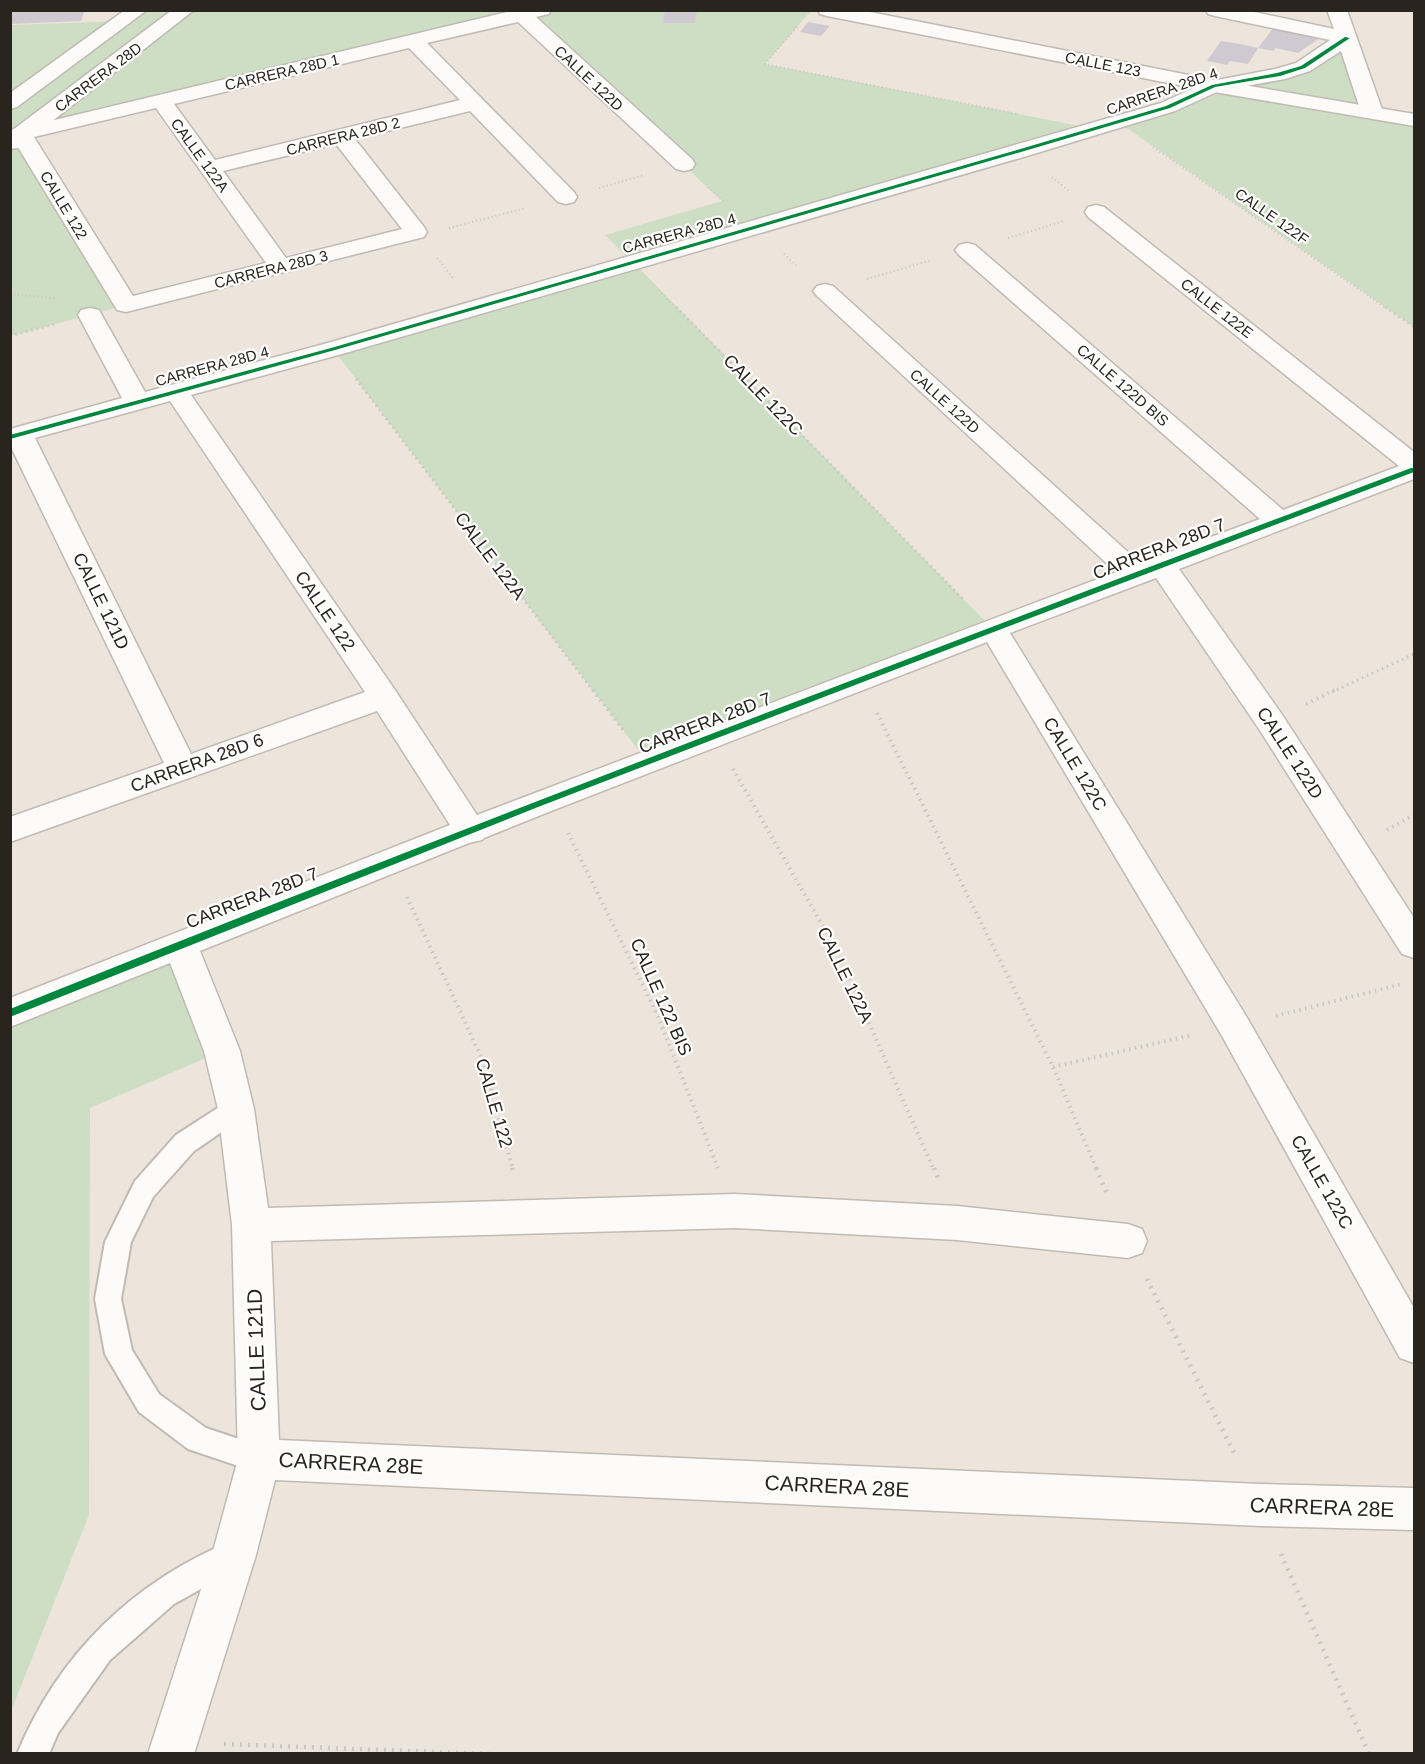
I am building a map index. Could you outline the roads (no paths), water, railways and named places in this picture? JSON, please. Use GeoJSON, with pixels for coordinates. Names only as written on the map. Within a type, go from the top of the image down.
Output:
{"type":"FeatureCollection","features":[{"type":"Feature","properties":{"kind":"street","name":"CARRERA 28D"},"geometry":{"type":"LineString","coordinates":[[10,103],[138,10]]}},
{"type":"Feature","properties":{"kind":"street","name":"CARRERA 28D"},"geometry":{"type":"LineString","coordinates":[[16,138],[185,10]]}},
{"type":"Feature","properties":{"kind":"street","name":"CARRERA 28D 1"},"geometry":{"type":"LineString","coordinates":[[16,138],[542,10]]}},
{"type":"Feature","properties":{"kind":"street","name":"CALLE 123"},"geometry":{"type":"LineString","coordinates":[[827,10],[870,15],[1214,86],[1414,120]]}},
{"type":"Feature","properties":{"kind":"street"},"geometry":{"type":"LineString","coordinates":[[1215,10],[1347,38]]}},
{"type":"Feature","properties":{"kind":"street"},"geometry":{"type":"LineString","coordinates":[[1337,10],[1372,112]]}},
{"type":"Feature","properties":{"kind":"street","name":"CALLE 122D"},"geometry":{"type":"LineString","coordinates":[[522,15],[684,164]]}},
{"type":"Feature","properties":{"kind":"street","name":"CARRERA 28D 4"},"geometry":{"type":"LineString","coordinates":[[15,436],[333,349],[631,261],[1019,151],[1168,107],[1214,86],[1295,70],[1320,57],[1347,38]]}},
{"type":"Feature","properties":{"kind":"street"},"geometry":{"type":"LineString","coordinates":[[414,41],[566,197]]}},
{"type":"Feature","properties":{"kind":"street","name":"CALLE 122A"},"geometry":{"type":"LineString","coordinates":[[161,101],[281,267]]}},
{"type":"Feature","properties":{"kind":"street","name":"CARRERA 28D 2"},"geometry":{"type":"LineString","coordinates":[[210,168],[475,103]]}},
{"type":"Feature","properties":{"kind":"street","name":"CARRERA 28D 3"},"geometry":{"type":"LineString","coordinates":[[126,305],[416,232],[342,137]]}},
{"type":"Feature","properties":{"kind":"street","name":"CALLE 122"},"geometry":{"type":"LineString","coordinates":[[16,138],[126,305]]}},
{"type":"Feature","properties":{"kind":"street","name":"CALLE 122E"},"geometry":{"type":"LineString","coordinates":[[1096,212],[1414,465]]}},
{"type":"Feature","properties":{"kind":"street","name":"CALLE 122D BIS"},"geometry":{"type":"LineString","coordinates":[[967,250],[1279,521]]}},
{"type":"Feature","properties":{"kind":"street","name":"CALLE 122D"},"geometry":{"type":"LineString","coordinates":[[825,291],[1149,570],[1270,721],[1414,945]]}},
{"type":"Feature","properties":{"kind":"street"},"geometry":{"type":"LineString","coordinates":[[90,315],[137,402]]}},
{"type":"Feature","properties":{"kind":"street","name":"CALLE 122"},"geometry":{"type":"LineString","coordinates":[[176,392],[384,697],[471,832]]}},
{"type":"Feature","properties":{"kind":"street","name":"CALLE 121D"},"geometry":{"type":"LineString","coordinates":[[15,436],[182,768]]}},
{"type":"Feature","properties":{"kind":"street","name":"CARRERA 28D 7"},"geometry":{"type":"LineString","coordinates":[[10,1013],[180,944],[993,629],[1414,470]]}},
{"type":"Feature","properties":{"kind":"street","name":"CALLE 122C"},"geometry":{"type":"LineString","coordinates":[[993,629],[1234,1026],[1414,1345]]}},
{"type":"Feature","properties":{"kind":"street","name":"CARRERA 28D 6"},"geometry":{"type":"LineString","coordinates":[[10,830],[384,697]]}},
{"type":"Feature","properties":{"kind":"street","name":"CALLE 121D"},"geometry":{"type":"LineString","coordinates":[[173,1748],[234,1555],[259,1459],[251,1225],[236,1109],[222,1051],[180,944]]}},
{"type":"Feature","properties":{"kind":"street"},"geometry":{"type":"LineString","coordinates":[[251,1225],[735,1211],[957,1222],[1128,1241]]}},
{"type":"Feature","properties":{"kind":"street","name":"CARRERA 28E"},"geometry":{"type":"LineString","coordinates":[[259,1459],[1248,1505],[1414,1509]]}},
{"type":"Feature","properties":{"kind":"lane"},"geometry":{"type":"LineString","coordinates":[[236,1109],[184,1143],[144,1189],[118,1242],[108,1299],[119,1354],[149,1403],[198,1439],[259,1459]]}},
{"type":"Feature","properties":{"kind":"lane"},"geometry":{"type":"LineString","coordinates":[[33,1754],[47,1722],[99,1649],[163,1593],[234,1555]]}}]}
